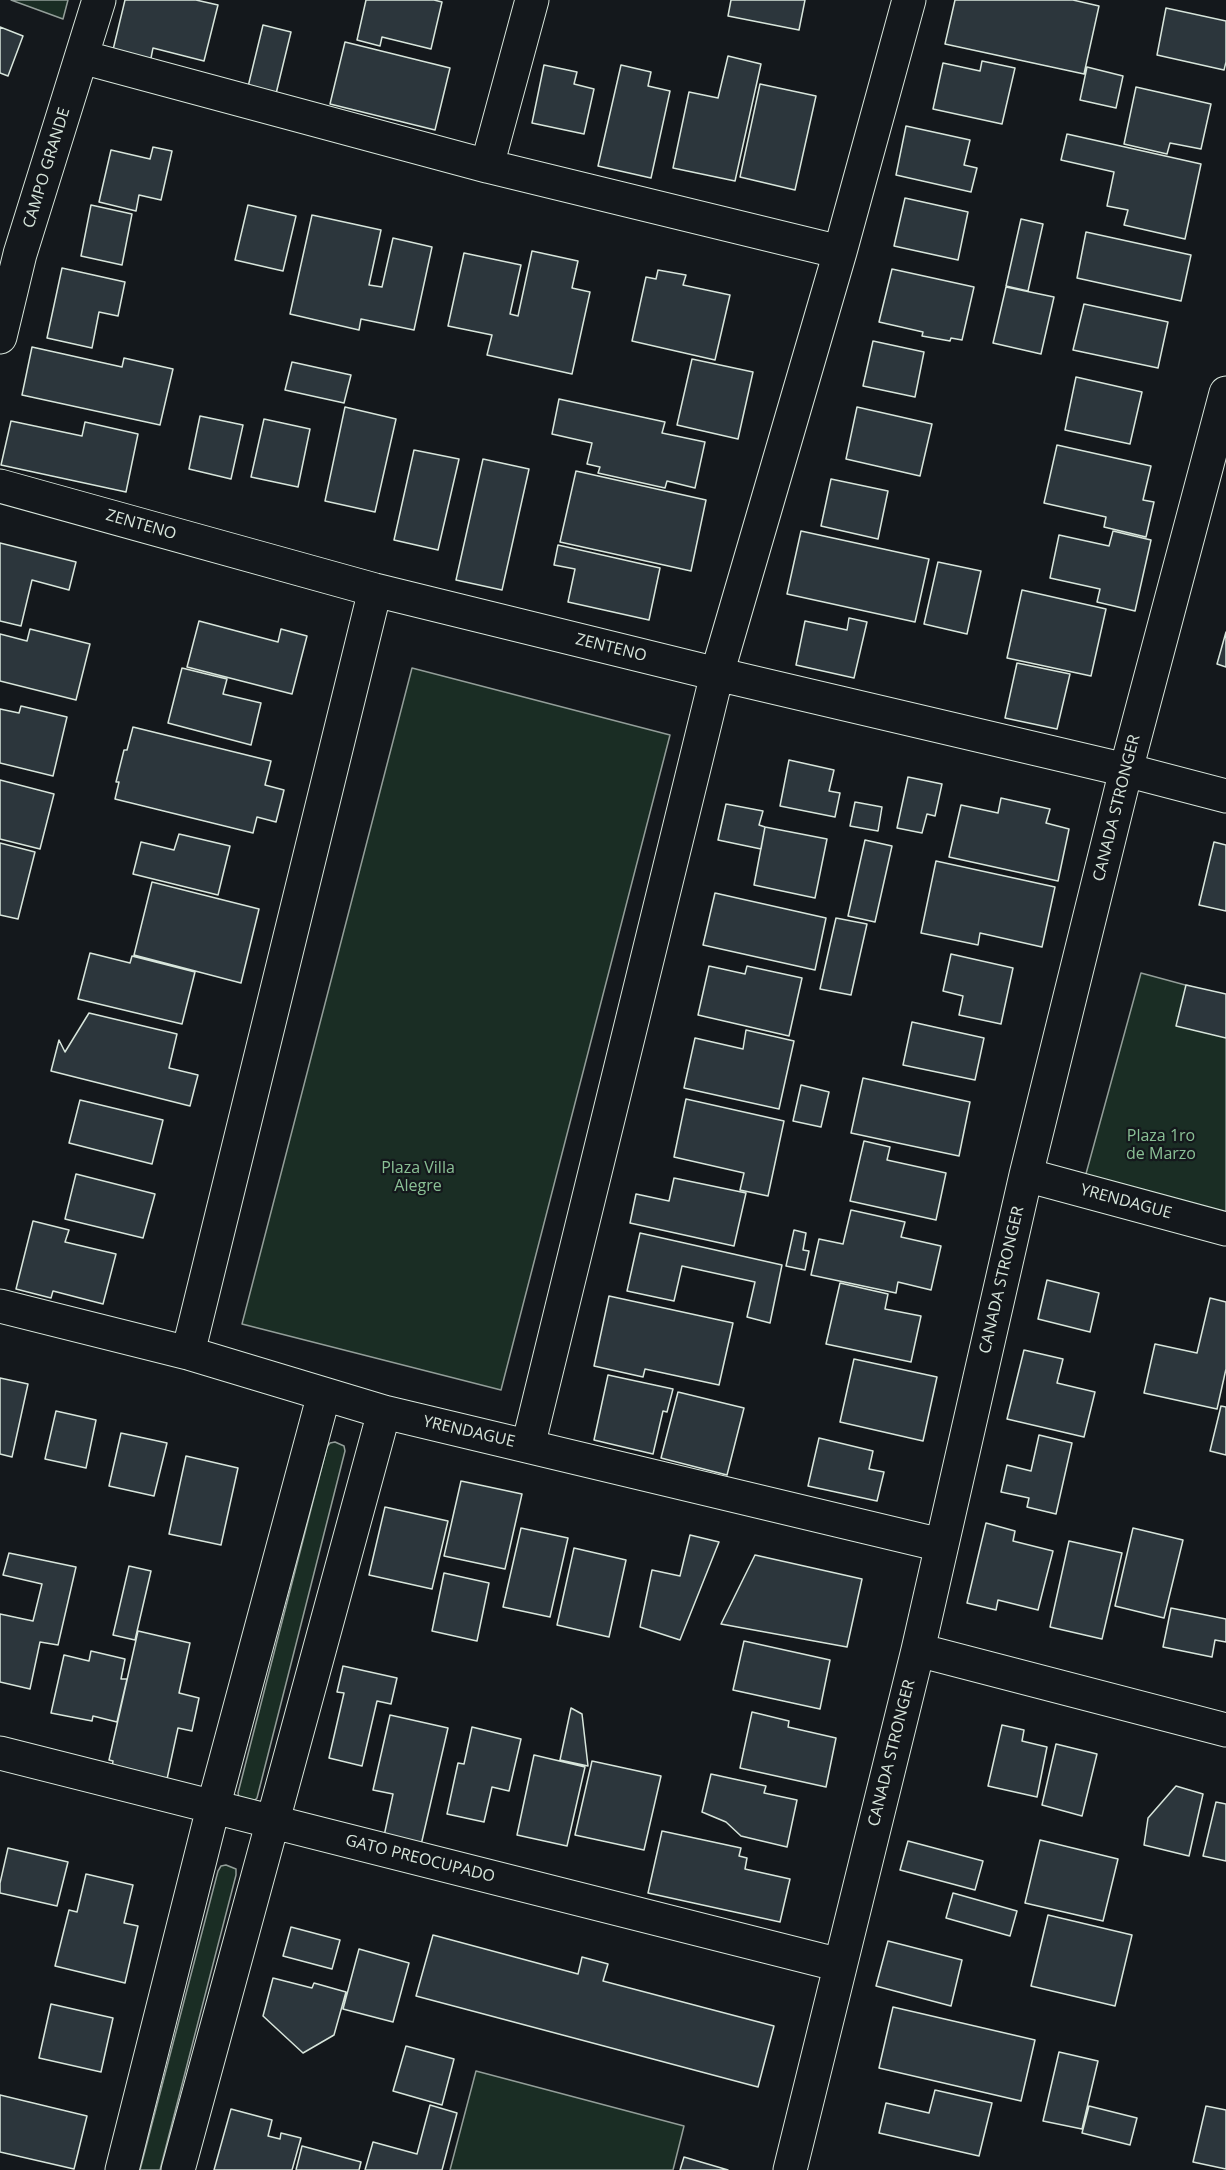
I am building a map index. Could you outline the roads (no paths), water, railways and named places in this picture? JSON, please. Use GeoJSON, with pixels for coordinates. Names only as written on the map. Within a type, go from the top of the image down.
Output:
{"type":"FeatureCollection","features":[{"type":"Feature","properties":{"kind":"street","name":"CAMPO GRANDE"},"geometry":{"type":"LineString","coordinates":[[0,337],[10,250],[82,57],[99,0]]}},
{"type":"Feature","properties":{"kind":"street"},"geometry":{"type":"LineString","coordinates":[[487,166],[532,0]]}},
{"type":"Feature","properties":{"kind":"street"},"geometry":{"type":"LineString","coordinates":[[528,1446],[717,674],[840,252],[909,0]]}},
{"type":"Feature","properties":{"kind":"street"},"geometry":{"type":"LineString","coordinates":[[82,57],[487,166],[840,252]]}},
{"type":"Feature","properties":{"kind":"street","name":"CANADA STRONGER"},"geometry":{"type":"LineString","coordinates":[[790,2170],[918,1650],[1026,1175],[1126,770],[1226,393]]}},
{"type":"Feature","properties":{"kind":"street","name":"ZENTENO"},"geometry":{"type":"LineString","coordinates":[[0,486],[375,590],[1226,796]]}},
{"type":"Feature","properties":{"kind":"street"},"geometry":{"type":"LineString","coordinates":[[188,1353],[375,590]]}},
{"type":"Feature","properties":{"kind":"street","name":"YRENDAGUE"},"geometry":{"type":"LineString","coordinates":[[1026,1175],[1226,1229]]}},
{"type":"Feature","properties":{"kind":"street","name":"YRENDAGUE"},"geometry":{"type":"LineString","coordinates":[[0,1306],[188,1353],[384,1412],[941,1545]]}},
{"type":"Feature","properties":{"kind":"street"},"geometry":{"type":"LineString","coordinates":[[122,2170],[213,1808],[324,1394]]}},
{"type":"Feature","properties":{"kind":"street"},"geometry":{"type":"LineString","coordinates":[[178,2170],[384,1412]]}},
{"type":"Feature","properties":{"kind":"street"},"geometry":{"type":"LineString","coordinates":[[918,1650],[1226,1730]]}},
{"type":"Feature","properties":{"kind":"street","name":"GATO PREOCUPADO"},"geometry":{"type":"LineString","coordinates":[[0,1753],[840,1965]]}},
{"type":"Feature","properties":{"kind":"park label","name":"Plaza 1ro de Marzo"},"geometry":{"type":"Point","coordinates":[1161,1145]}},
{"type":"Feature","properties":{"kind":"park label","name":"Plaza Villa Alegre"},"geometry":{"type":"Point","coordinates":[418,1177]}}]}
